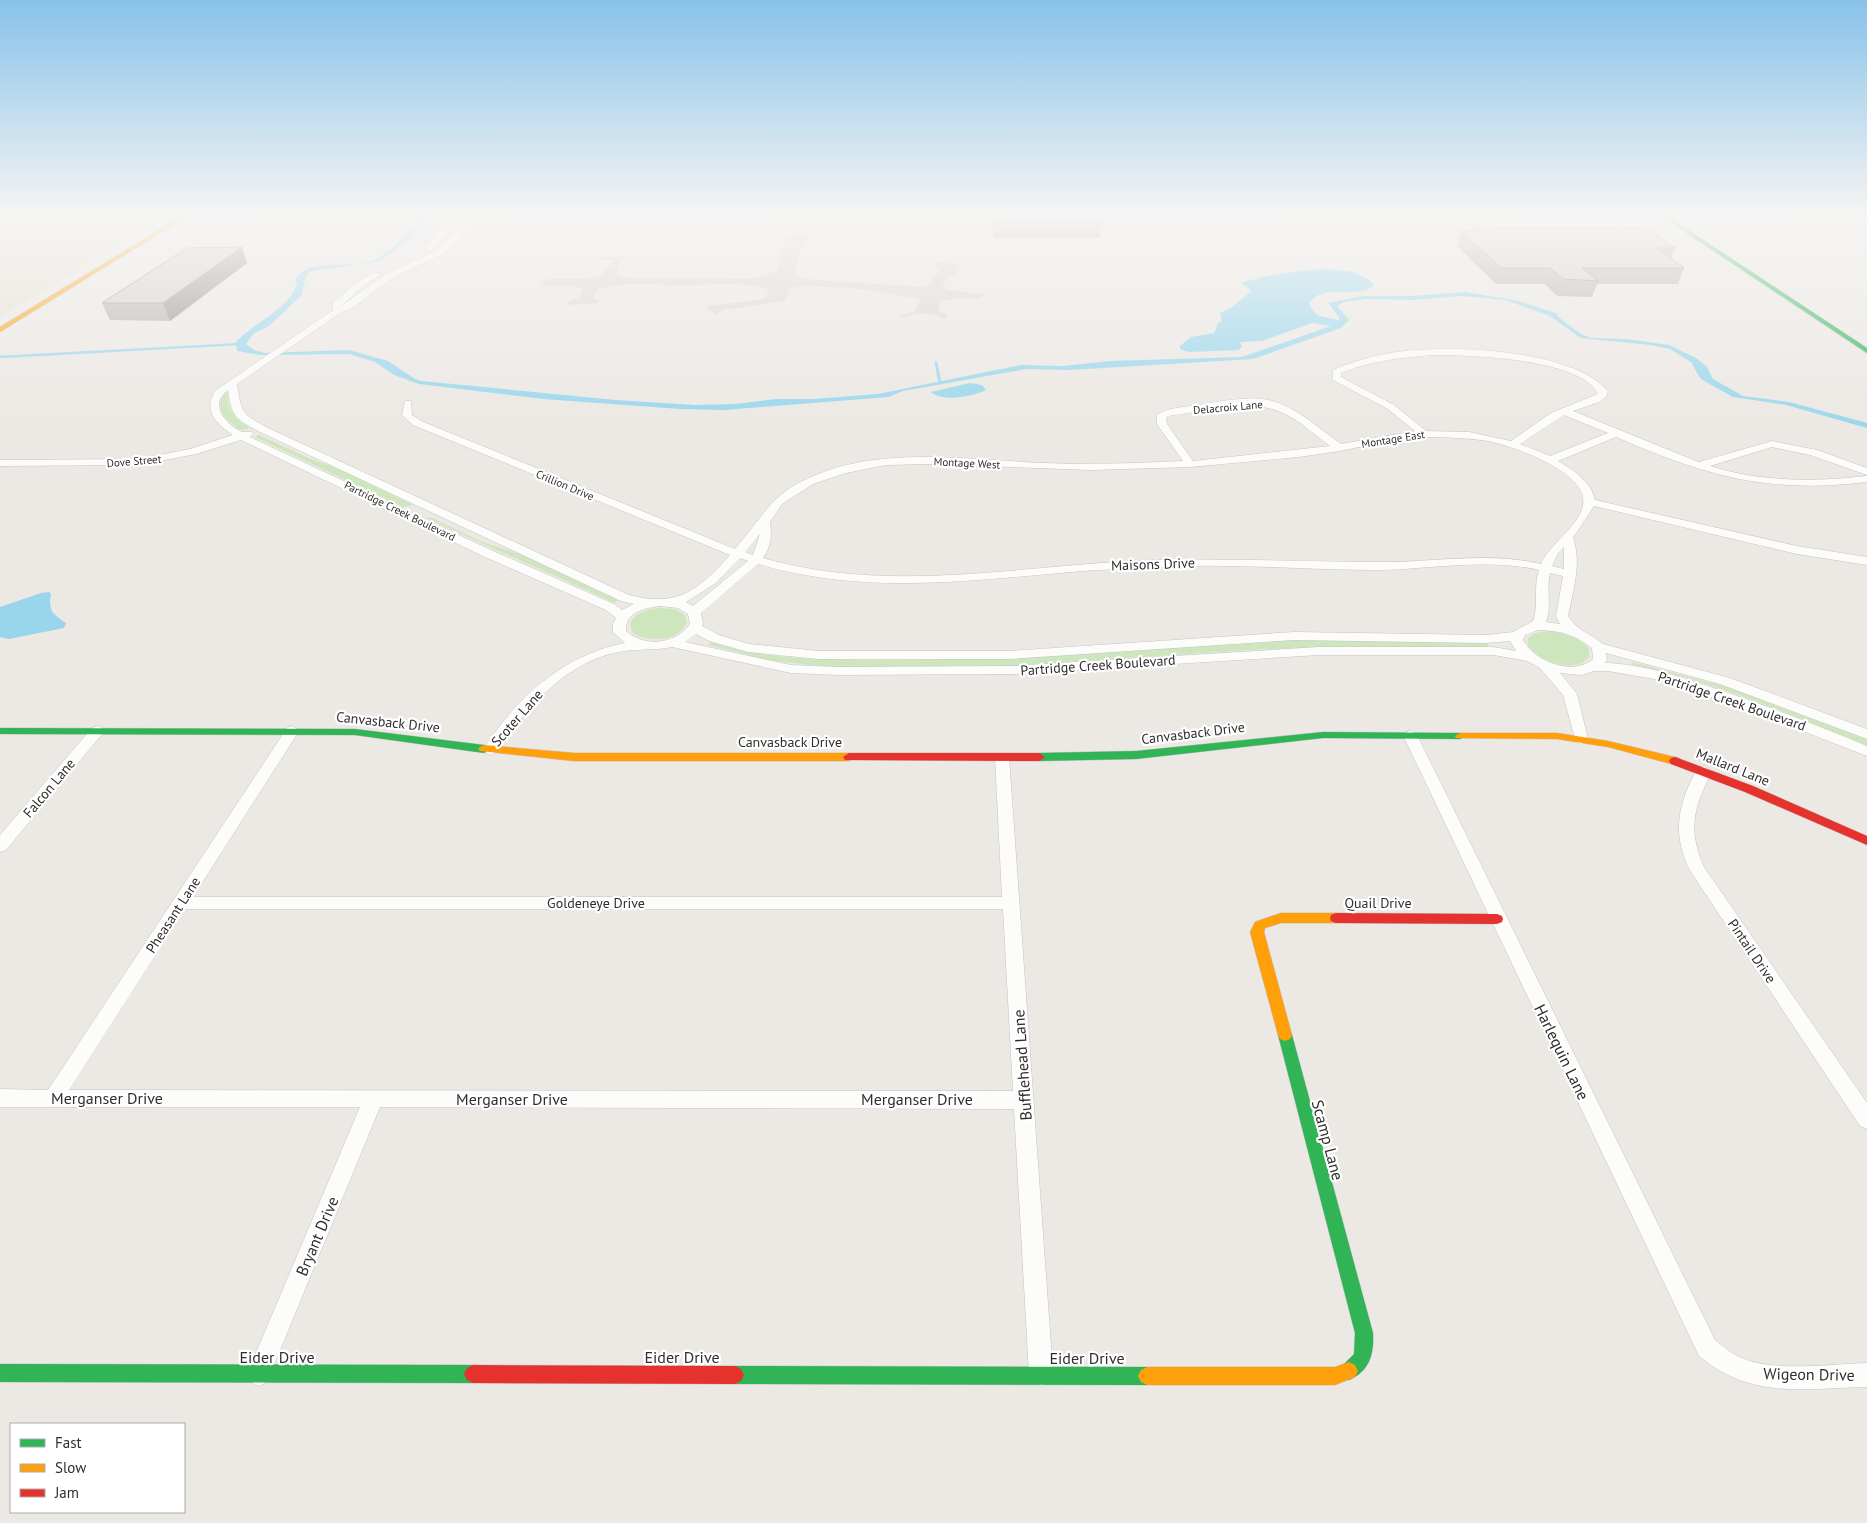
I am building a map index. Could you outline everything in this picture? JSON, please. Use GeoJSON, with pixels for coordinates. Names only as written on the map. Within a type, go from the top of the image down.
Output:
{"type":"FeatureCollection","features":[{"type":"Feature","properties":{"kind":"street"},"geometry":{"type":"LineString","coordinates":[[0,330],[70,287]]}},
{"type":"Feature","properties":{"kind":"street","name":"Partridge Creek Boulevard"},"geometry":{"type":"LineString","coordinates":[[337,311],[336,305],[356,287]]}},
{"type":"Feature","properties":{"kind":"street","name":"Partridge Creek Boulevard"},"geometry":{"type":"LineString","coordinates":[[375,287],[351,306],[337,311],[218,393],[213,409],[219,420],[242,436],[489,554],[610,607],[623,617]]}},
{"type":"Feature","properties":{"kind":"street"},"geometry":{"type":"LineString","coordinates":[[1770,287],[1867,351]]}},
{"type":"Feature","properties":{"kind":"street"},"geometry":{"type":"LineString","coordinates":[[1423,433],[1391,407],[1336,378],[1336,372],[1375,359],[1400,354],[1468,353],[1519,357],[1566,368],[1603,391],[1603,395],[1596,400],[1554,415],[1512,445]]}},
{"type":"Feature","properties":{"kind":"street","name":"Partridge Creek Boulevard"},"geometry":{"type":"LineString","coordinates":[[232,384],[236,410],[244,419],[264,430],[625,598],[648,604]]}},
{"type":"Feature","properties":{"kind":"street","name":"Delacroix Lane"},"geometry":{"type":"LineString","coordinates":[[1190,464],[1162,424],[1161,417],[1165,414],[1252,402],[1270,404],[1286,411],[1340,448]]}},
{"type":"Feature","properties":{"kind":"street","name":"Crillion Drive"},"geometry":{"type":"LineString","coordinates":[[408,403],[405,412],[407,417],[417,423],[669,528],[738,554]]}},
{"type":"Feature","properties":{"kind":"street"},"geometry":{"type":"LineString","coordinates":[[1564,411],[1735,477],[1810,481],[1867,479]]}},
{"type":"Feature","properties":{"kind":"street","name":"Dove Street"},"geometry":{"type":"LineString","coordinates":[[0,463],[102,464],[139,462],[192,452],[264,430]]}},
{"type":"Feature","properties":{"kind":"street","name":"Montage East"},"geometry":{"type":"LineString","coordinates":[[1190,464],[1264,458],[1340,448],[1423,433],[1470,436],[1512,445],[1550,460],[1578,480],[1585,489],[1590,502]]}},
{"type":"Feature","properties":{"kind":"street"},"geometry":{"type":"LineString","coordinates":[[1550,460],[1618,433]]}},
{"type":"Feature","properties":{"kind":"street"},"geometry":{"type":"LineString","coordinates":[[1700,465],[1772,444],[1813,452],[1867,472]]}},
{"type":"Feature","properties":{"kind":"street","name":"Montage West"},"geometry":{"type":"LineString","coordinates":[[673,603],[691,596],[700,590],[738,554],[779,501],[802,486],[835,472],[879,463],[920,460],[1101,467],[1190,464]]}},
{"type":"Feature","properties":{"kind":"street"},"geometry":{"type":"LineString","coordinates":[[1537,626],[1543,617],[1541,590],[1545,568],[1556,546],[1567,538],[1587,512],[1590,502],[1644,512],[1802,551],[1867,561]]}},
{"type":"Feature","properties":{"kind":"street"},"geometry":{"type":"LineString","coordinates":[[694,612],[703,602],[729,585],[755,560],[766,542],[768,532],[764,522]]}},
{"type":"Feature","properties":{"kind":"street"},"geometry":{"type":"LineString","coordinates":[[1567,538],[1571,549],[1570,574],[1562,611],[1563,620],[1571,630]]}},
{"type":"Feature","properties":{"kind":"street","name":"Maisons Drive"},"geometry":{"type":"LineString","coordinates":[[738,554],[755,560],[832,575],[920,581],[979,578],[1112,565],[1189,562],[1349,566],[1487,562],[1517,563],[1570,574]]}},
{"type":"Feature","properties":{"kind":"street"},"geometry":{"type":"LineString","coordinates":[[640,644],[627,640],[620,632],[619,625],[623,617],[633,609],[648,604],[673,603],[694,612],[698,619],[695,628],[681,639],[671,643]]}},
{"type":"Feature","properties":{"kind":"street"},"geometry":{"type":"LineString","coordinates":[[1528,657],[1518,646],[1517,636],[1524,629],[1537,626],[1554,626],[1571,630]]}},
{"type":"Feature","properties":{"kind":"street","name":"Partridge Creek Boulevard"},"geometry":{"type":"LineString","coordinates":[[695,628],[708,636],[748,648],[795,654],[836,656],[1010,654],[1294,636],[1486,639],[1517,636]]}},
{"type":"Feature","properties":{"kind":"street","name":"Partridge Creek Boulevard"},"geometry":{"type":"LineString","coordinates":[[1571,630],[1587,638],[1598,647],[1725,681],[1867,734]]}},
{"type":"Feature","properties":{"kind":"street","name":"Scoter Lane"},"geometry":{"type":"LineString","coordinates":[[490,750],[526,703],[571,668],[595,654],[620,632]]}},
{"type":"Feature","properties":{"kind":"street","name":"Partridge Creek Boulevard"},"geometry":{"type":"LineString","coordinates":[[640,644],[671,643],[777,666],[839,671],[1013,670],[1319,651],[1493,651],[1528,657],[1545,665],[1564,670],[1588,668],[1631,669],[1673,679],[1771,712],[1867,751]]}},
{"type":"Feature","properties":{"kind":"street","name":"Scoter Lane"},"geometry":{"type":"LineString","coordinates":[[595,654],[640,644]]}},
{"type":"Feature","properties":{"kind":"street"},"geometry":{"type":"LineString","coordinates":[[1570,694],[1588,668],[1601,656],[1598,647]]}},
{"type":"Feature","properties":{"kind":"street"},"geometry":{"type":"LineString","coordinates":[[1545,665],[1570,694],[1581,739]]}},
{"type":"Feature","properties":{"kind":"street","name":"Canvasback Drive"},"geometry":{"type":"LineString","coordinates":[[0,731],[292,731],[380,734],[490,750],[574,757],[1116,756],[1300,736],[1535,735],[1581,739]]}},
{"type":"Feature","properties":{"kind":"street","name":"Falcon Lane"},"geometry":{"type":"LineString","coordinates":[[0,846],[98,731]]}},
{"type":"Feature","properties":{"kind":"street","name":"Pheasant Lane"},"geometry":{"type":"LineString","coordinates":[[53,1098],[292,731]]}},
{"type":"Feature","properties":{"kind":"street","name":"Harlequin Lane"},"geometry":{"type":"LineString","coordinates":[[1410,735],[1697,1331],[1707,1348],[1723,1362]]}},
{"type":"Feature","properties":{"kind":"street","name":"Mallard Lane"},"geometry":{"type":"LineString","coordinates":[[1581,739],[1635,750],[1704,771],[1867,841]]}},
{"type":"Feature","properties":{"kind":"street","name":"Bufflehead Lane"},"geometry":{"type":"LineString","coordinates":[[1002,757],[1042,1374]]}},
{"type":"Feature","properties":{"kind":"street","name":"Pintail Drive"},"geometry":{"type":"LineString","coordinates":[[1704,771],[1685,815],[1683,828],[1689,854],[1696,869],[1867,1120]]}},
{"type":"Feature","properties":{"kind":"street","name":"Goldeneye Drive"},"geometry":{"type":"LineString","coordinates":[[181,902],[1012,903]]}},
{"type":"Feature","properties":{"kind":"street","name":"Quail Drive"},"geometry":{"type":"LineString","coordinates":[[1260,925],[1281,918],[1497,919]]}},
{"type":"Feature","properties":{"kind":"street","name":"Scamp Lane"},"geometry":{"type":"LineString","coordinates":[[1260,925],[1257,932],[1258,943],[1364,1333],[1366,1351],[1361,1364]]}},
{"type":"Feature","properties":{"kind":"street","name":"Merganser Drive"},"geometry":{"type":"LineString","coordinates":[[0,1098],[1024,1100]]}},
{"type":"Feature","properties":{"kind":"street","name":"Bryant Drive"},"geometry":{"type":"LineString","coordinates":[[259,1374],[374,1098]]}},
{"type":"Feature","properties":{"kind":"street","name":"Wigeon Drive"},"geometry":{"type":"LineString","coordinates":[[1723,1362],[1744,1371],[1768,1375],[1867,1375]]}},
{"type":"Feature","properties":{"kind":"street","name":"Eider Drive"},"geometry":{"type":"LineString","coordinates":[[0,1373],[1335,1376],[1351,1372],[1361,1364]]}},
{"type":"Feature","properties":{"kind":"shaded area"},"geometry":{"type":"Polygon","coordinates":[[[0,287],[50,287],[0,317],[0,287]]]}},
{"type":"Feature","properties":{"kind":"shaded area"},"geometry":{"type":"Polygon","coordinates":[[[578,287],[611,287],[599,289],[592,298],[599,301],[597,303],[567,305],[569,301],[579,298],[584,290],[578,287]]]}},
{"type":"Feature","properties":{"kind":"shaded area"},"geometry":{"type":"Polygon","coordinates":[[[762,287],[797,287],[790,288],[785,301],[723,310],[715,315],[705,306],[766,299],[769,290],[762,287]]]}},
{"type":"Feature","properties":{"kind":"shaded area"},"geometry":{"type":"Polygon","coordinates":[[[826,287],[942,287],[948,290],[984,294],[981,299],[955,298],[942,301],[937,310],[947,315],[947,318],[941,318],[939,315],[918,313],[901,318],[902,315],[914,312],[921,299],[863,289],[826,287]]]}},
{"type":"Feature","properties":{"kind":"green space"},"geometry":{"type":"Polygon","coordinates":[[[228,392],[230,408],[236,417],[249,427],[248,429],[240,430],[223,414],[220,405],[221,399],[224,393],[228,392]]]}},
{"type":"Feature","properties":{"kind":"green space"},"geometry":{"type":"Polygon","coordinates":[[[259,435],[308,458],[339,469],[413,505],[403,507],[255,437],[259,435]]]}},
{"type":"Feature","properties":{"kind":"green space"},"geometry":{"type":"Polygon","coordinates":[[[430,517],[482,542],[522,555],[618,600],[614,603],[427,518],[430,517]]]}},
{"type":"Feature","properties":{"kind":"green space"},"geometry":{"type":"Polygon","coordinates":[[[674,609],[684,614],[687,621],[684,628],[671,637],[663,639],[647,638],[633,633],[630,625],[638,614],[646,610],[674,609]]]}},
{"type":"Feature","properties":{"kind":"green space"},"geometry":{"type":"Polygon","coordinates":[[[1549,631],[1566,634],[1581,641],[1589,649],[1589,657],[1575,665],[1566,665],[1557,664],[1540,657],[1528,646],[1528,638],[1535,633],[1549,631]]]}},
{"type":"Feature","properties":{"kind":"green space"},"geometry":{"type":"Polygon","coordinates":[[[1293,640],[1487,643],[1489,647],[1262,649],[1011,666],[831,667],[774,661],[708,645],[711,642],[758,653],[806,658],[903,660],[1049,656],[1293,640]]]}},
{"type":"Feature","properties":{"kind":"green space"},"geometry":{"type":"Polygon","coordinates":[[[1632,662],[1739,690],[1867,738],[1867,746],[1722,689],[1633,665],[1632,662]]]}},
{"type":"Feature","properties":{"kind":"water"},"geometry":{"type":"Polygon","coordinates":[[[295,287],[304,287],[302,295],[269,326],[253,334],[246,344],[254,350],[265,353],[349,350],[388,361],[415,379],[422,381],[616,400],[695,405],[878,394],[1021,365],[1063,366],[1110,361],[1242,357],[1331,326],[1312,323],[1262,341],[1240,342],[1242,347],[1238,350],[1189,352],[1180,349],[1180,346],[1191,337],[1214,333],[1218,323],[1222,321],[1220,313],[1232,307],[1250,292],[1251,290],[1247,287],[1371,287],[1361,291],[1324,293],[1309,303],[1313,311],[1319,316],[1339,320],[1339,317],[1328,303],[1362,296],[1410,296],[1465,292],[1519,301],[1558,314],[1557,316],[1581,334],[1591,338],[1626,339],[1669,345],[1696,358],[1707,367],[1713,379],[1743,396],[1789,402],[1867,423],[1867,428],[1786,405],[1733,397],[1700,378],[1691,362],[1670,349],[1651,345],[1581,338],[1548,315],[1505,300],[1461,296],[1414,300],[1368,299],[1344,302],[1337,306],[1349,320],[1341,328],[1253,359],[1070,370],[1027,369],[903,391],[888,397],[724,410],[680,409],[543,399],[419,384],[394,375],[375,362],[349,354],[260,355],[237,351],[236,342],[287,301],[295,287]]]}},
{"type":"Feature","properties":{"kind":"water"},"geometry":{"type":"Polygon","coordinates":[[[970,383],[982,385],[986,390],[973,395],[949,398],[931,392],[970,383]]]}},
{"type":"Feature","properties":{"kind":"water"},"geometry":{"type":"Polygon","coordinates":[[[49,592],[51,594],[50,604],[52,611],[66,623],[64,628],[9,639],[0,637],[0,607],[49,592]]]}},
{"type":"Feature","properties":{"kind":"building"},"geometry":{"type":"Polygon","coordinates":[[[127,287],[185,287],[163,303],[102,303],[127,287]]]}},
{"type":"Feature","properties":{"kind":"waterway"},"geometry":{"type":"LineString","coordinates":[[0,357],[240,344]]}},
{"type":"Feature","properties":{"kind":"waterway"},"geometry":{"type":"LineString","coordinates":[[936,363],[940,383]]}},
{"type":"Feature","properties":{"kind":"traffic: fast"},"geometry":{"type":"LineString","coordinates":[[1770,287],[1867,351]]}},
{"type":"Feature","properties":{"kind":"traffic: fast"},"geometry":{"type":"LineString","coordinates":[[0,731],[355,732],[484,749]]}},
{"type":"Feature","properties":{"kind":"traffic: fast"},"geometry":{"type":"LineString","coordinates":[[1039,757],[1136,755],[1323,735],[1460,736]]}},
{"type":"Feature","properties":{"kind":"traffic: fast"},"geometry":{"type":"LineString","coordinates":[[1285,1035],[1364,1333],[1363,1355],[1358,1364],[1349,1371]]}},
{"type":"Feature","properties":{"kind":"traffic: fast"},"geometry":{"type":"LineString","coordinates":[[0,1373],[473,1374]]}},
{"type":"Feature","properties":{"kind":"traffic: fast"},"geometry":{"type":"LineString","coordinates":[[735,1375],[1147,1376]]}},
{"type":"Feature","properties":{"kind":"traffic: slow"},"geometry":{"type":"LineString","coordinates":[[0,330],[70,287]]}},
{"type":"Feature","properties":{"kind":"traffic: slow"},"geometry":{"type":"LineString","coordinates":[[1460,736],[1557,736],[1608,744],[1675,761]]}},
{"type":"Feature","properties":{"kind":"traffic: slow"},"geometry":{"type":"LineString","coordinates":[[484,749],[574,757],[849,757]]}},
{"type":"Feature","properties":{"kind":"traffic: slow"},"geometry":{"type":"LineString","coordinates":[[1285,1035],[1257,932],[1260,925],[1281,918],[1336,918]]}},
{"type":"Feature","properties":{"kind":"traffic: slow"},"geometry":{"type":"LineString","coordinates":[[1147,1376],[1335,1376],[1349,1371]]}},
{"type":"Feature","properties":{"kind":"traffic: jam"},"geometry":{"type":"LineString","coordinates":[[849,757],[1039,757]]}},
{"type":"Feature","properties":{"kind":"traffic: jam"},"geometry":{"type":"LineString","coordinates":[[1675,761],[1749,789],[1867,841]]}},
{"type":"Feature","properties":{"kind":"traffic: jam"},"geometry":{"type":"LineString","coordinates":[[1336,918],[1497,919]]}},
{"type":"Feature","properties":{"kind":"traffic: jam"},"geometry":{"type":"LineString","coordinates":[[473,1374],[735,1375]]}}]}
